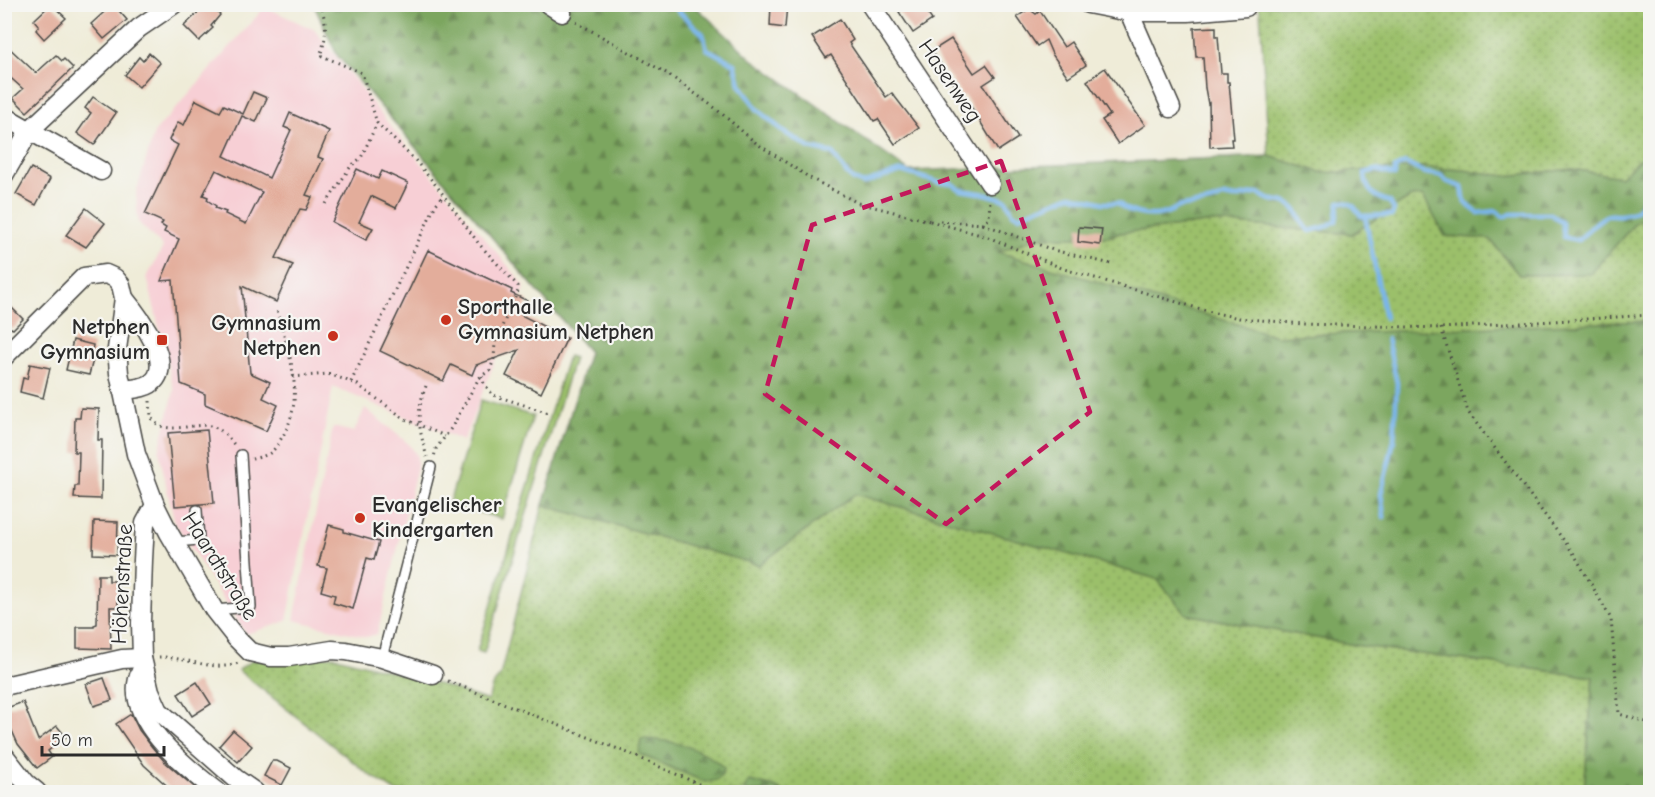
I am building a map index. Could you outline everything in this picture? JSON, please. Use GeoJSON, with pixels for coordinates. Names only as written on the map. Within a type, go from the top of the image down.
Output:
{"type":"FeatureCollection","features":[{"type":"Feature","properties":{"kind":"street"},"geometry":{"type":"LineString","coordinates":[[4,175],[30,130],[139,28],[174,4]]}},
{"type":"Feature","properties":{"kind":"street","name":"Hasenweg"},"geometry":{"type":"LineString","coordinates":[[870,4],[990,184]]}},
{"type":"Feature","properties":{"kind":"street"},"geometry":{"type":"LineString","coordinates":[[1088,4],[1129,12],[1188,12],[1245,6]]}},
{"type":"Feature","properties":{"kind":"street"},"geometry":{"type":"LineString","coordinates":[[1129,12],[1172,108]]}},
{"type":"Feature","properties":{"kind":"street"},"geometry":{"type":"LineString","coordinates":[[4,116],[101,171]]}},
{"type":"Feature","properties":{"kind":"street"},"geometry":{"type":"LineString","coordinates":[[4,357],[84,277],[106,274],[115,278],[121,285],[124,298],[137,314],[161,362],[160,372],[149,385],[122,390]]}},
{"type":"Feature","properties":{"kind":"street","name":"Haardtstraße"},"geometry":{"type":"LineString","coordinates":[[124,298],[117,349],[122,390],[136,454],[155,505],[175,542],[214,610],[236,638],[250,652],[271,657],[289,657],[332,650],[346,651],[382,658],[433,675]]}},
{"type":"Feature","properties":{"kind":"street","name":"Höhenstraße"},"geometry":{"type":"LineString","coordinates":[[155,505],[145,523],[141,623],[143,662],[150,691],[159,711],[235,778],[255,792]]}},
{"type":"Feature","properties":{"kind":"street"},"geometry":{"type":"LineString","coordinates":[[4,686],[122,659],[143,662]]}},
{"type":"Feature","properties":{"kind":"street","name":"Höhenstraße"},"geometry":{"type":"LineString","coordinates":[[143,662],[138,677],[137,693],[141,712],[156,736],[194,773],[218,792]]}},
{"type":"Feature","properties":{"kind":"street"},"geometry":{"type":"LineString","coordinates":[[4,755],[26,783],[38,792]]}},
{"type":"Feature","properties":{"kind":"lane"},"geometry":{"type":"LineString","coordinates":[[214,610],[251,607],[242,459]]}},
{"type":"Feature","properties":{"kind":"lane"},"geometry":{"type":"LineString","coordinates":[[382,658],[430,467]]}},
{"type":"Feature","properties":{"kind":"lane"},"geometry":{"type":"LineString","coordinates":[[175,542],[199,540],[197,510]]}},
{"type":"Feature","properties":{"kind":"path"},"geometry":{"type":"LineString","coordinates":[[319,4],[327,33],[320,55],[362,73],[376,123],[415,160],[444,195],[479,244],[518,286],[518,291],[495,342],[490,370],[482,376],[436,449],[430,467]]}},
{"type":"Feature","properties":{"kind":"path"},"geometry":{"type":"LineString","coordinates":[[1245,6],[1292,4]]}},
{"type":"Feature","properties":{"kind":"path"},"geometry":{"type":"LineString","coordinates":[[1629,4],[1650,7]]}},
{"type":"Feature","properties":{"kind":"path"},"geometry":{"type":"LineString","coordinates":[[555,9],[668,74],[715,108],[756,143],[810,178],[858,202],[988,237],[1064,269],[1211,312],[1239,318],[1303,324],[1441,328],[1650,315]]}},
{"type":"Feature","properties":{"kind":"path"},"geometry":{"type":"LineString","coordinates":[[326,204],[351,166],[361,158],[376,123]]}},
{"type":"Feature","properties":{"kind":"path"},"geometry":{"type":"LineString","coordinates":[[351,382],[436,204],[444,195]]}},
{"type":"Feature","properties":{"kind":"path"},"geometry":{"type":"LineString","coordinates":[[983,224],[989,218]]}},
{"type":"Feature","properties":{"kind":"path"},"geometry":{"type":"LineString","coordinates":[[930,221],[983,224],[1053,250],[1111,264]]}},
{"type":"Feature","properties":{"kind":"path"},"geometry":{"type":"LineString","coordinates":[[149,385],[151,417],[154,422],[167,428],[211,426],[222,431],[242,459],[269,454],[279,443],[287,428],[293,407],[293,365],[277,310]]}},
{"type":"Feature","properties":{"kind":"path"},"geometry":{"type":"LineString","coordinates":[[1441,328],[1468,412],[1574,554],[1611,619],[1619,714],[1650,723]]}},
{"type":"Feature","properties":{"kind":"path"},"geometry":{"type":"LineString","coordinates":[[294,377],[328,374],[351,382],[405,419],[445,436]]}},
{"type":"Feature","properties":{"kind":"path"},"geometry":{"type":"LineString","coordinates":[[482,376],[484,384],[493,395],[549,413]]}},
{"type":"Feature","properties":{"kind":"path"},"geometry":{"type":"LineString","coordinates":[[426,386],[420,401],[418,425],[430,467]]}},
{"type":"Feature","properties":{"kind":"path"},"geometry":{"type":"LineString","coordinates":[[143,662],[165,656],[231,666],[241,662],[250,652]]}},
{"type":"Feature","properties":{"kind":"path"},"geometry":{"type":"LineString","coordinates":[[433,675],[628,753],[717,792]]}},
{"type":"Feature","properties":{"kind":"path"},"geometry":{"type":"LineString","coordinates":[[1650,747],[1650,785]]}},
{"type":"Feature","properties":{"kind":"highlighted area"},"geometry":{"type":"Polygon","coordinates":[[[1001,161],[1090,412],[946,524],[765,394],[812,225],[1001,161]]]}},
{"type":"Feature","properties":{"kind":"shaded area","name":"Gymnasium Netphen"},"geometry":{"type":"Polygon","coordinates":[[[265,7],[315,30],[389,124],[525,286],[463,441],[333,387],[287,621],[246,634],[175,523],[159,451],[174,391],[147,277],[163,247],[138,222],[136,193],[154,133],[265,7]]]}},
{"type":"Feature","properties":{"kind":"shaded area","name":"Evangelischer Kindergarten"},"geometry":{"type":"Polygon","coordinates":[[[365,408],[410,445],[417,456],[417,467],[377,634],[367,637],[294,620],[333,427],[354,432],[365,408]]]}},
{"type":"Feature","properties":{"kind":"green space"},"geometry":{"type":"Polygon","coordinates":[[[314,5],[694,5],[752,59],[909,171],[1269,156],[1323,173],[1419,167],[1506,176],[1572,169],[1621,177],[1650,149],[1650,219],[1637,221],[1590,274],[1519,275],[1490,239],[1445,236],[1423,196],[1411,197],[1352,234],[1214,222],[1120,233],[1108,237],[1038,237],[998,252],[1276,336],[1650,321],[1650,792],[1584,792],[1593,677],[1355,645],[1186,614],[1157,579],[855,494],[759,565],[543,505],[589,352],[337,55],[314,5]]]}},
{"type":"Feature","properties":{"kind":"green space"},"geometry":{"type":"Polygon","coordinates":[[[1258,5],[1650,5],[1650,149],[1621,177],[1572,169],[1506,176],[1419,167],[1323,173],[1269,156],[1258,5]]]}},
{"type":"Feature","properties":{"kind":"green space"},"geometry":{"type":"Polygon","coordinates":[[[1423,196],[1445,236],[1490,239],[1519,275],[1590,274],[1637,221],[1650,219],[1650,321],[1276,336],[997,252],[1038,237],[1108,237],[1120,233],[1214,222],[1352,234],[1411,197],[1423,196]]]}},
{"type":"Feature","properties":{"kind":"green space"},"geometry":{"type":"Polygon","coordinates":[[[568,356],[574,358],[484,653],[477,651],[568,356]]]}},
{"type":"Feature","properties":{"kind":"green space"},"geometry":{"type":"Polygon","coordinates":[[[481,400],[533,416],[502,519],[449,503],[481,400]]]}},
{"type":"Feature","properties":{"kind":"green space"},"geometry":{"type":"Polygon","coordinates":[[[855,494],[1157,579],[1186,614],[1355,645],[1593,677],[1584,792],[396,792],[367,773],[238,670],[253,660],[333,656],[442,685],[488,701],[492,686],[500,676],[543,505],[759,565],[855,494]]]}},
{"type":"Feature","properties":{"kind":"green space"},"geometry":{"type":"Polygon","coordinates":[[[641,739],[674,743],[696,750],[724,768],[722,775],[716,780],[705,782],[639,754],[641,739]]]}},
{"type":"Feature","properties":{"kind":"green space"},"geometry":{"type":"Polygon","coordinates":[[[750,781],[784,792],[746,792],[744,789],[750,781]]]}},
{"type":"Feature","properties":{"kind":"building"},"geometry":{"type":"Polygon","coordinates":[[[51,4],[66,18],[44,39],[36,30],[39,26],[34,20],[51,4]]]}},
{"type":"Feature","properties":{"kind":"building"},"geometry":{"type":"Polygon","coordinates":[[[113,4],[127,20],[104,39],[91,24],[113,4]]]}},
{"type":"Feature","properties":{"kind":"building"},"geometry":{"type":"Polygon","coordinates":[[[771,4],[787,4],[785,28],[770,26],[771,4]]]}},
{"type":"Feature","properties":{"kind":"building"},"geometry":{"type":"Polygon","coordinates":[[[910,4],[921,4],[932,20],[913,33],[899,12],[910,4]]]}},
{"type":"Feature","properties":{"kind":"building"},"geometry":{"type":"Polygon","coordinates":[[[211,6],[220,15],[211,26],[213,28],[199,41],[184,26],[203,8],[206,11],[211,6]]]}},
{"type":"Feature","properties":{"kind":"building"},"geometry":{"type":"Polygon","coordinates":[[[1029,9],[1036,14],[1040,11],[1064,47],[1071,42],[1086,65],[1068,77],[1052,54],[1046,40],[1037,46],[1017,17],[1029,9]]]}},
{"type":"Feature","properties":{"kind":"building"},"geometry":{"type":"Polygon","coordinates":[[[840,19],[853,40],[849,43],[886,97],[892,93],[919,128],[895,144],[878,119],[874,121],[831,55],[826,58],[812,37],[840,19]]]}},
{"type":"Feature","properties":{"kind":"building"},"geometry":{"type":"Polygon","coordinates":[[[1216,27],[1221,73],[1227,73],[1227,82],[1229,82],[1234,139],[1231,139],[1232,146],[1210,147],[1209,103],[1205,88],[1203,57],[1196,57],[1194,28],[1216,27]]]}},
{"type":"Feature","properties":{"kind":"building"},"geometry":{"type":"Polygon","coordinates":[[[951,39],[974,73],[986,65],[995,77],[983,85],[1018,138],[998,151],[964,95],[962,96],[932,51],[951,39]]]}},
{"type":"Feature","properties":{"kind":"building"},"geometry":{"type":"Polygon","coordinates":[[[4,43],[36,73],[56,55],[73,68],[27,112],[13,98],[23,89],[4,72],[4,43]]]}},
{"type":"Feature","properties":{"kind":"building"},"geometry":{"type":"Polygon","coordinates":[[[149,53],[160,63],[139,87],[125,75],[139,57],[143,61],[149,53]]]}},
{"type":"Feature","properties":{"kind":"building"},"geometry":{"type":"Polygon","coordinates":[[[1105,68],[1145,125],[1118,144],[1102,120],[1110,115],[1087,81],[1105,68]]]}},
{"type":"Feature","properties":{"kind":"building"},"geometry":{"type":"Polygon","coordinates":[[[253,92],[267,98],[256,122],[242,116],[224,156],[269,178],[291,130],[284,127],[290,113],[329,131],[318,157],[323,159],[306,195],[312,197],[306,210],[300,209],[276,258],[293,265],[276,302],[242,286],[250,373],[270,382],[263,398],[278,405],[266,431],[205,404],[205,394],[181,384],[173,280],[161,281],[179,239],[164,232],[166,228],[161,225],[163,222],[145,214],[178,145],[169,140],[178,122],[184,125],[196,100],[220,112],[224,105],[243,114],[253,92]],[[216,170],[203,195],[208,197],[207,200],[216,206],[215,208],[246,224],[262,192],[216,170]]]}},
{"type":"Feature","properties":{"kind":"building"},"geometry":{"type":"Polygon","coordinates":[[[93,97],[116,113],[94,145],[77,133],[91,113],[85,108],[93,97]]]}},
{"type":"Feature","properties":{"kind":"building"},"geometry":{"type":"Polygon","coordinates":[[[31,168],[50,179],[36,205],[16,194],[31,168]]]}},
{"type":"Feature","properties":{"kind":"building"},"geometry":{"type":"Polygon","coordinates":[[[357,169],[378,179],[382,171],[408,183],[396,208],[371,196],[359,222],[373,228],[366,240],[332,222],[357,169]]]}},
{"type":"Feature","properties":{"kind":"building"},"geometry":{"type":"Polygon","coordinates":[[[86,208],[105,223],[86,247],[66,235],[86,208]]]}},
{"type":"Feature","properties":{"kind":"building"},"geometry":{"type":"Polygon","coordinates":[[[1079,227],[1102,229],[1100,245],[1078,242],[1079,227]]]}},
{"type":"Feature","properties":{"kind":"building","name":"Sporthalle Gymnasium Netphen"},"geometry":{"type":"Polygon","coordinates":[[[428,250],[512,290],[511,293],[528,301],[521,315],[567,338],[541,393],[506,376],[519,350],[476,365],[472,375],[451,365],[443,381],[380,351],[428,250]]]}},
{"type":"Feature","properties":{"kind":"building"},"geometry":{"type":"Polygon","coordinates":[[[12,308],[23,319],[4,335],[4,315],[12,308]]]}},
{"type":"Feature","properties":{"kind":"building"},"geometry":{"type":"Polygon","coordinates":[[[73,340],[93,345],[92,351],[95,352],[89,375],[66,370],[73,340]]]}},
{"type":"Feature","properties":{"kind":"building"},"geometry":{"type":"Polygon","coordinates":[[[30,364],[50,368],[43,398],[20,392],[23,378],[27,379],[30,364]]]}},
{"type":"Feature","properties":{"kind":"building"},"geometry":{"type":"Polygon","coordinates":[[[81,408],[99,409],[98,440],[102,440],[101,499],[74,498],[75,486],[78,486],[79,452],[74,452],[75,418],[80,418],[81,408]]]}},
{"type":"Feature","properties":{"kind":"building"},"geometry":{"type":"Polygon","coordinates":[[[207,430],[214,503],[175,506],[168,433],[207,430]]]}},
{"type":"Feature","properties":{"kind":"building"},"geometry":{"type":"Polygon","coordinates":[[[94,521],[118,522],[117,555],[93,554],[94,521]]]}},
{"type":"Feature","properties":{"kind":"building"},"geometry":{"type":"Polygon","coordinates":[[[329,525],[379,542],[374,560],[367,558],[353,609],[333,603],[335,595],[321,591],[327,568],[318,566],[329,525]]]}},
{"type":"Feature","properties":{"kind":"building"},"geometry":{"type":"Polygon","coordinates":[[[98,575],[109,575],[109,581],[118,581],[118,607],[110,607],[111,649],[77,648],[77,627],[94,627],[97,624],[98,575]]]}},
{"type":"Feature","properties":{"kind":"building"},"geometry":{"type":"Polygon","coordinates":[[[104,678],[112,700],[94,706],[86,684],[104,678]]]}},
{"type":"Feature","properties":{"kind":"building"},"geometry":{"type":"Polygon","coordinates":[[[197,682],[211,704],[192,716],[178,694],[197,682]]]}},
{"type":"Feature","properties":{"kind":"building"},"geometry":{"type":"Polygon","coordinates":[[[23,702],[38,740],[57,726],[66,737],[48,751],[52,757],[37,768],[18,744],[4,713],[4,709],[23,702]]]}},
{"type":"Feature","properties":{"kind":"building"},"geometry":{"type":"Polygon","coordinates":[[[131,714],[139,730],[165,762],[200,792],[174,792],[144,765],[116,724],[131,714]]]}},
{"type":"Feature","properties":{"kind":"building"},"geometry":{"type":"Polygon","coordinates":[[[233,730],[252,746],[238,762],[219,746],[233,730]]]}},
{"type":"Feature","properties":{"kind":"building"},"geometry":{"type":"Polygon","coordinates":[[[272,761],[291,768],[282,785],[264,776],[272,761]]]}},
{"type":"Feature","properties":{"kind":"waterway"},"geometry":{"type":"LineString","coordinates":[[671,4],[703,34],[707,49],[735,64],[740,84],[757,109],[784,132],[810,148],[832,153],[854,180],[863,184],[901,171],[940,183],[951,183],[961,190],[1006,200],[1013,213],[1019,216],[1071,195],[1104,203],[1118,203],[1136,213],[1157,215],[1178,207],[1207,202],[1224,196],[1234,198],[1259,193],[1268,199],[1293,207],[1310,231],[1336,221],[1339,202],[1352,205],[1361,216],[1392,215],[1394,210],[1390,202],[1380,198],[1369,189],[1365,173],[1376,170],[1395,175],[1395,168],[1405,163],[1425,173],[1440,175],[1448,182],[1462,187],[1465,203],[1478,213],[1497,211],[1503,217],[1511,214],[1551,214],[1562,223],[1564,237],[1578,240],[1602,218],[1628,214],[1638,209],[1650,180]]}},
{"type":"Feature","properties":{"kind":"waterway"},"geometry":{"type":"LineString","coordinates":[[1365,216],[1385,318]]}},
{"type":"Feature","properties":{"kind":"waterway"},"geometry":{"type":"LineString","coordinates":[[1384,517],[1381,494],[1394,440],[1397,383],[1387,339]]}},
{"type":"Feature","properties":{"kind":"place","name":"Sporthalle Gymnasium Netphen"},"geometry":{"type":"Point","coordinates":[446,320]}},
{"type":"Feature","properties":{"kind":"place","name":"Gymnasium Netphen"},"geometry":{"type":"Point","coordinates":[333,336]}},
{"type":"Feature","properties":{"kind":"place","name":"Netphen Gymnasium"},"geometry":{"type":"Point","coordinates":[162,340]}},
{"type":"Feature","properties":{"kind":"place","name":"Evangelischer Kindergarten"},"geometry":{"type":"Point","coordinates":[360,518]}}]}
